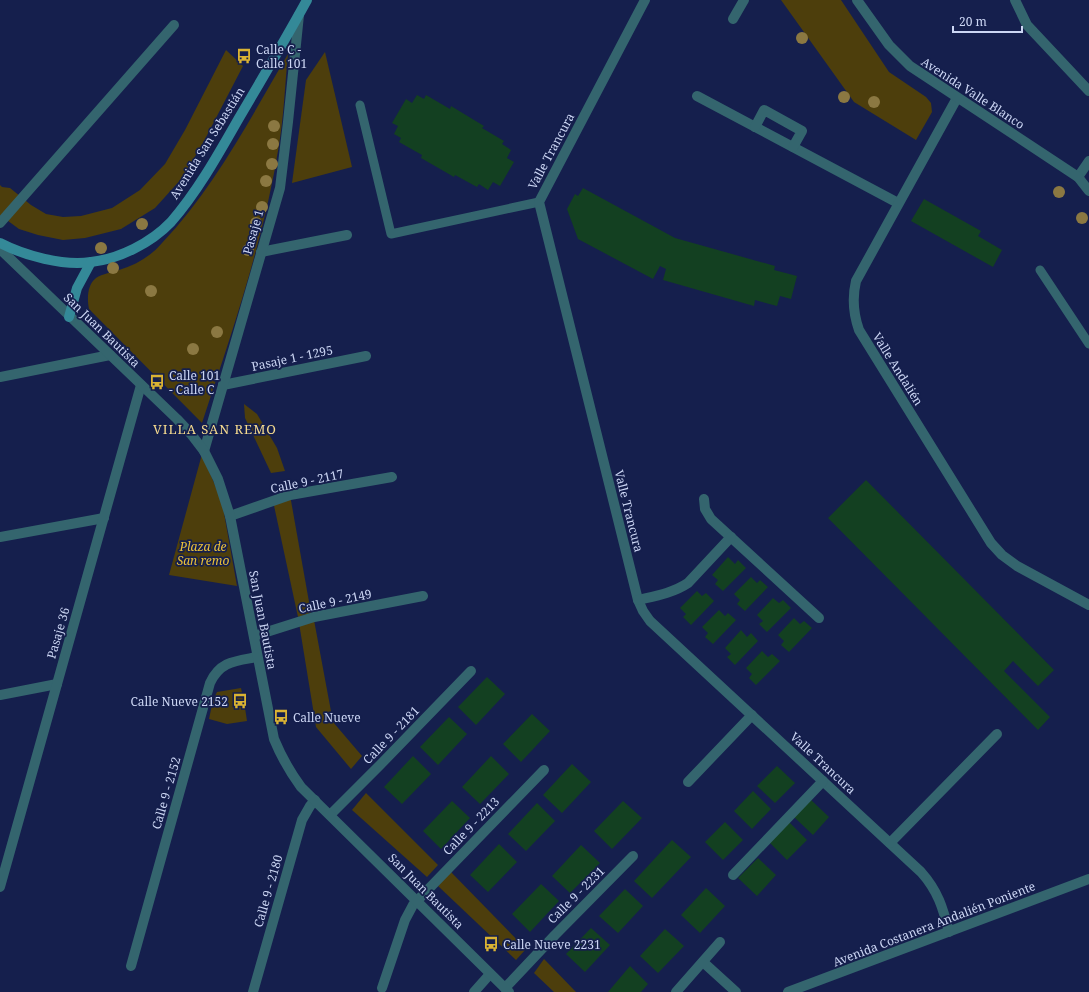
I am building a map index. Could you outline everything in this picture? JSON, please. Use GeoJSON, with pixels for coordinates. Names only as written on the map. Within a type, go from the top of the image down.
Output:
{"type":"FeatureCollection","features":[{"type":"Feature","properties":{"kind":"main road","name":"Avenida San Sebastián"},"geometry":{"type":"LineString","coordinates":[[0,244],[48,259],[80,263],[113,257],[133,249],[147,241],[170,222],[195,190],[224,144],[307,0]]}},
{"type":"Feature","properties":{"kind":"main road"},"geometry":{"type":"LineString","coordinates":[[69,317],[77,288],[91,262]]}},
{"type":"Feature","properties":{"kind":"street","name":"Valle Trancura"},"geometry":{"type":"LineString","coordinates":[[644,0],[539,202],[638,600],[650,621],[921,872],[934,888],[941,903],[949,932]]}},
{"type":"Feature","properties":{"kind":"street"},"geometry":{"type":"LineString","coordinates":[[733,19],[744,0]]}},
{"type":"Feature","properties":{"kind":"street","name":"Avenida Valle Blanco"},"geometry":{"type":"LineString","coordinates":[[857,0],[889,45],[898,56],[910,66],[1078,177],[1089,191]]}},
{"type":"Feature","properties":{"kind":"street"},"geometry":{"type":"LineString","coordinates":[[1015,0],[1027,25],[1089,91]]}},
{"type":"Feature","properties":{"kind":"street","name":"Pasaje 1"},"geometry":{"type":"LineString","coordinates":[[204,451],[280,188],[299,15]]}},
{"type":"Feature","properties":{"kind":"street"},"geometry":{"type":"LineString","coordinates":[[0,223],[174,25]]}},
{"type":"Feature","properties":{"kind":"street"},"geometry":{"type":"LineString","coordinates":[[696,96],[898,203]]}},
{"type":"Feature","properties":{"kind":"street","name":"Valle Andalién"},"geometry":{"type":"LineString","coordinates":[[957,98],[856,281],[853,293],[855,319],[859,330],[991,543],[1002,555],[1018,566],[1089,605]]}},
{"type":"Feature","properties":{"kind":"street"},"geometry":{"type":"LineString","coordinates":[[755,127],[764,110],[802,131],[793,147]]}},
{"type":"Feature","properties":{"kind":"street"},"geometry":{"type":"LineString","coordinates":[[1078,177],[1089,161]]}},
{"type":"Feature","properties":{"kind":"street"},"geometry":{"type":"LineString","coordinates":[[261,252],[347,235]]}},
{"type":"Feature","properties":{"kind":"street","name":"San Juan Bautista"},"geometry":{"type":"LineString","coordinates":[[0,250],[191,434],[204,451],[218,479],[230,516],[274,739],[290,772],[302,787],[507,990]]}},
{"type":"Feature","properties":{"kind":"street"},"geometry":{"type":"LineString","coordinates":[[0,377],[110,355]]}},
{"type":"Feature","properties":{"kind":"street","name":"Pasaje 1 - 1295"},"geometry":{"type":"LineString","coordinates":[[223,385],[366,356]]}},
{"type":"Feature","properties":{"kind":"street","name":"Pasaje 36"},"geometry":{"type":"LineString","coordinates":[[0,887],[4,858],[57,684],[141,385]]}},
{"type":"Feature","properties":{"kind":"street","name":"Calle 9 - 2117"},"geometry":{"type":"LineString","coordinates":[[230,516],[290,496],[392,477]]}},
{"type":"Feature","properties":{"kind":"street"},"geometry":{"type":"LineString","coordinates":[[704,498],[704,504],[711,519],[818,618]]}},
{"type":"Feature","properties":{"kind":"street"},"geometry":{"type":"LineString","coordinates":[[0,537],[104,518]]}},
{"type":"Feature","properties":{"kind":"street"},"geometry":{"type":"LineString","coordinates":[[638,600],[676,589],[688,583],[731,537]]}},
{"type":"Feature","properties":{"kind":"street","name":"Calle 9 - 2149"},"geometry":{"type":"LineString","coordinates":[[254,636],[314,617],[423,596]]}},
{"type":"Feature","properties":{"kind":"street","name":"Calle 9 - 2152"},"geometry":{"type":"LineString","coordinates":[[131,966],[210,683],[217,671],[228,662],[257,657]]}},
{"type":"Feature","properties":{"kind":"street","name":"Calle 9 - 2181"},"geometry":{"type":"LineString","coordinates":[[330,815],[471,672]]}},
{"type":"Feature","properties":{"kind":"street"},"geometry":{"type":"LineString","coordinates":[[0,695],[57,684]]}},
{"type":"Feature","properties":{"kind":"street"},"geometry":{"type":"LineString","coordinates":[[688,782],[752,715]]}},
{"type":"Feature","properties":{"kind":"street"},"geometry":{"type":"LineString","coordinates":[[890,843],[997,734]]}},
{"type":"Feature","properties":{"kind":"street","name":"Calle 9 - 2213"},"geometry":{"type":"LineString","coordinates":[[382,988],[408,912],[544,770]]}},
{"type":"Feature","properties":{"kind":"street"},"geometry":{"type":"LineString","coordinates":[[734,875],[823,781]]}},
{"type":"Feature","properties":{"kind":"street","name":"Calle 9 - 2180"},"geometry":{"type":"LineString","coordinates":[[253,992],[302,820],[315,800]]}},
{"type":"Feature","properties":{"kind":"street","name":"Calle 9 - 2231"},"geometry":{"type":"LineString","coordinates":[[507,990],[555,935],[633,856]]}},
{"type":"Feature","properties":{"kind":"street","name":"Avenida Costanera Andalién Poniente"},"geometry":{"type":"LineString","coordinates":[[788,992],[1089,879]]}},
{"type":"Feature","properties":{"kind":"street"},"geometry":{"type":"LineString","coordinates":[[676,992],[720,942]]}},
{"type":"Feature","properties":{"kind":"street"},"geometry":{"type":"LineString","coordinates":[[703,962],[736,992]]}},
{"type":"Feature","properties":{"kind":"street"},"geometry":{"type":"LineString","coordinates":[[474,992],[490,974]]}},
{"type":"Feature","properties":{"kind":"lane"},"geometry":{"type":"LineString","coordinates":[[360,105],[391,234],[539,202]]}},
{"type":"Feature","properties":{"kind":"lane"},"geometry":{"type":"LineString","coordinates":[[1040,270],[1089,344]]}},
{"type":"Feature","properties":{"kind":"green space"},"geometry":{"type":"Polygon","coordinates":[[[781,0],[841,0],[889,72],[926,97],[931,103],[932,112],[916,140],[854,102],[781,0]]]}},
{"type":"Feature","properties":{"kind":"green space"},"geometry":{"type":"Polygon","coordinates":[[[226,50],[243,66],[204,141],[183,177],[155,208],[121,229],[85,238],[63,240],[38,235],[19,229],[0,215],[0,185],[2,187],[10,188],[31,205],[46,214],[63,217],[81,216],[112,208],[140,190],[165,164],[185,130],[226,50]]]}},
{"type":"Feature","properties":{"kind":"green space"},"geometry":{"type":"Polygon","coordinates":[[[325,52],[352,167],[292,183],[306,80],[325,52]]]}},
{"type":"Feature","properties":{"kind":"green space"},"geometry":{"type":"Polygon","coordinates":[[[288,54],[281,134],[265,216],[225,355],[202,423],[89,309],[89,288],[96,278],[131,266],[143,260],[158,248],[181,222],[215,176],[288,54]]]}},
{"type":"Feature","properties":{"kind":"green space"},"geometry":{"type":"Polygon","coordinates":[[[244,404],[257,414],[277,448],[285,471],[271,473],[245,418],[244,404]]]}},
{"type":"Feature","properties":{"kind":"green space","name":"Plaza de San remo"},"geometry":{"type":"Polygon","coordinates":[[[202,454],[222,502],[237,586],[169,575],[202,454]]]}},
{"type":"Feature","properties":{"kind":"green space"},"geometry":{"type":"Polygon","coordinates":[[[290,495],[311,613],[298,617],[273,501],[290,495]]]}},
{"type":"Feature","properties":{"kind":"green space"},"geometry":{"type":"Polygon","coordinates":[[[314,620],[333,722],[362,756],[351,769],[316,727],[299,623],[314,620]]]}},
{"type":"Feature","properties":{"kind":"green space"},"geometry":{"type":"Polygon","coordinates":[[[241,688],[247,721],[227,724],[209,719],[213,700],[217,692],[241,688]]]}},
{"type":"Feature","properties":{"kind":"green space"},"geometry":{"type":"Polygon","coordinates":[[[366,793],[438,865],[427,877],[352,810],[366,793]]]}},
{"type":"Feature","properties":{"kind":"green space"},"geometry":{"type":"Polygon","coordinates":[[[450,871],[526,949],[516,960],[438,886],[450,871]]]}},
{"type":"Feature","properties":{"kind":"green space"},"geometry":{"type":"Polygon","coordinates":[[[544,959],[576,992],[554,992],[534,973],[544,959]]]}},
{"type":"Feature","properties":{"kind":"building"},"geometry":{"type":"Polygon","coordinates":[[[417,95],[424,99],[426,95],[450,109],[451,106],[484,126],[482,128],[504,141],[502,144],[511,150],[507,158],[514,162],[500,186],[493,182],[488,190],[479,184],[477,187],[455,175],[454,177],[421,158],[422,155],[399,142],[401,138],[394,134],[398,126],[392,123],[406,99],[412,103],[417,95]]]}},
{"type":"Feature","properties":{"kind":"building"},"geometry":{"type":"Polygon","coordinates":[[[583,188],[675,238],[775,266],[774,270],[797,276],[791,299],[780,296],[777,306],[755,300],[754,306],[663,280],[666,269],[660,266],[653,279],[578,239],[567,209],[575,194],[578,196],[583,188]]]}},
{"type":"Feature","properties":{"kind":"building"},"geometry":{"type":"Polygon","coordinates":[[[924,199],[981,231],[978,236],[1002,250],[993,267],[911,221],[924,199]]]}},
{"type":"Feature","properties":{"kind":"building"},"geometry":{"type":"Polygon","coordinates":[[[866,480],[1054,670],[1038,686],[1013,661],[1004,671],[1050,717],[1038,730],[828,518],[866,480]]]}},
{"type":"Feature","properties":{"kind":"building"},"geometry":{"type":"Polygon","coordinates":[[[728,557],[735,564],[738,560],[746,568],[723,591],[715,584],[718,580],[712,575],[728,557]]]}},
{"type":"Feature","properties":{"kind":"building"},"geometry":{"type":"Polygon","coordinates":[[[751,577],[757,583],[760,580],[768,587],[745,611],[737,604],[740,600],[734,594],[751,577]]]}},
{"type":"Feature","properties":{"kind":"building"},"geometry":{"type":"Polygon","coordinates":[[[697,591],[702,596],[706,593],[714,601],[691,625],[683,617],[686,614],[680,608],[697,591]]]}},
{"type":"Feature","properties":{"kind":"building"},"geometry":{"type":"Polygon","coordinates":[[[773,598],[779,603],[783,600],[791,608],[767,632],[759,624],[763,621],[757,615],[773,598]]]}},
{"type":"Feature","properties":{"kind":"building"},"geometry":{"type":"Polygon","coordinates":[[[719,610],[725,616],[728,613],[736,620],[713,644],[705,637],[708,633],[702,627],[719,610]]]}},
{"type":"Feature","properties":{"kind":"building"},"geometry":{"type":"Polygon","coordinates":[[[794,618],[800,624],[804,621],[812,628],[789,652],[781,645],[784,641],[778,635],[794,618]]]}},
{"type":"Feature","properties":{"kind":"building"},"geometry":{"type":"Polygon","coordinates":[[[741,630],[747,637],[751,633],[758,641],[735,665],[727,657],[731,654],[725,648],[741,630]]]}},
{"type":"Feature","properties":{"kind":"building"},"geometry":{"type":"Polygon","coordinates":[[[762,651],[768,657],[772,654],[780,661],[756,685],[749,678],[752,674],[746,668],[762,651]]]}},
{"type":"Feature","properties":{"kind":"building"},"geometry":{"type":"Polygon","coordinates":[[[487,677],[505,694],[476,725],[458,707],[487,677]]]}},
{"type":"Feature","properties":{"kind":"building"},"geometry":{"type":"Polygon","coordinates":[[[532,714],[550,731],[521,762],[503,744],[532,714]]]}},
{"type":"Feature","properties":{"kind":"building"},"geometry":{"type":"Polygon","coordinates":[[[449,717],[467,734],[438,765],[420,747],[449,717]]]}},
{"type":"Feature","properties":{"kind":"building"},"geometry":{"type":"Polygon","coordinates":[[[413,756],[431,774],[402,804],[384,787],[413,756]]]}},
{"type":"Feature","properties":{"kind":"building"},"geometry":{"type":"Polygon","coordinates":[[[491,756],[509,774],[480,804],[462,787],[491,756]]]}},
{"type":"Feature","properties":{"kind":"building"},"geometry":{"type":"Polygon","coordinates":[[[572,764],[591,782],[562,813],[543,795],[572,764]]]}},
{"type":"Feature","properties":{"kind":"building"},"geometry":{"type":"Polygon","coordinates":[[[777,766],[795,783],[775,803],[757,786],[777,766]]]}},
{"type":"Feature","properties":{"kind":"building"},"geometry":{"type":"Polygon","coordinates":[[[753,791],[771,809],[752,829],[734,811],[753,791]]]}},
{"type":"Feature","properties":{"kind":"building"},"geometry":{"type":"Polygon","coordinates":[[[810,799],[829,817],[813,835],[794,817],[810,799]]]}},
{"type":"Feature","properties":{"kind":"building"},"geometry":{"type":"Polygon","coordinates":[[[452,801],[470,818],[441,849],[423,831],[452,801]]]}},
{"type":"Feature","properties":{"kind":"building"},"geometry":{"type":"Polygon","coordinates":[[[623,801],[642,818],[612,849],[594,831],[623,801]]]}},
{"type":"Feature","properties":{"kind":"building"},"geometry":{"type":"Polygon","coordinates":[[[537,803],[555,821],[526,851],[508,834],[537,803]]]}},
{"type":"Feature","properties":{"kind":"building"},"geometry":{"type":"Polygon","coordinates":[[[725,822],[743,840],[723,860],[705,842],[725,822]]]}},
{"type":"Feature","properties":{"kind":"building"},"geometry":{"type":"Polygon","coordinates":[[[789,822],[807,840],[787,860],[769,842],[789,822]]]}},
{"type":"Feature","properties":{"kind":"building"},"geometry":{"type":"Polygon","coordinates":[[[672,840],[691,857],[652,898],[634,881],[672,840]]]}},
{"type":"Feature","properties":{"kind":"building"},"geometry":{"type":"Polygon","coordinates":[[[499,844],[517,862],[488,892],[470,875],[499,844]]]}},
{"type":"Feature","properties":{"kind":"building"},"geometry":{"type":"Polygon","coordinates":[[[581,845],[600,863],[570,893],[552,876],[581,845]]]}},
{"type":"Feature","properties":{"kind":"building"},"geometry":{"type":"Polygon","coordinates":[[[758,858],[776,875],[757,896],[738,878],[758,858]]]}},
{"type":"Feature","properties":{"kind":"building"},"geometry":{"type":"Polygon","coordinates":[[[541,884],[559,901],[530,932],[512,914],[541,884]]]}},
{"type":"Feature","properties":{"kind":"building"},"geometry":{"type":"Polygon","coordinates":[[[706,888],[725,906],[700,933],[681,915],[706,888]]]}},
{"type":"Feature","properties":{"kind":"building"},"geometry":{"type":"Polygon","coordinates":[[[625,889],[643,906],[618,933],[599,916],[625,889]]]}},
{"type":"Feature","properties":{"kind":"building"},"geometry":{"type":"Polygon","coordinates":[[[591,928],[610,945],[585,972],[566,954],[591,928]]]}},
{"type":"Feature","properties":{"kind":"building"},"geometry":{"type":"Polygon","coordinates":[[[665,929],[684,946],[658,973],[640,956],[665,929]]]}},
{"type":"Feature","properties":{"kind":"building"},"geometry":{"type":"Polygon","coordinates":[[[630,966],[648,984],[641,992],[608,992],[630,966]]]}},
{"type":"Feature","properties":{"kind":"place","name":"Calle C - Calle 101"},"geometry":{"type":"Point","coordinates":[244,56]}},
{"type":"Feature","properties":{"kind":"place","name":"Calle 101 - Calle C"},"geometry":{"type":"Point","coordinates":[157,382]}},
{"type":"Feature","properties":{"kind":"place","name":"Calle Nueve 2152"},"geometry":{"type":"Point","coordinates":[240,701]}},
{"type":"Feature","properties":{"kind":"place","name":"Calle Nueve"},"geometry":{"type":"Point","coordinates":[281,717]}},
{"type":"Feature","properties":{"kind":"place","name":"Calle Nueve 2231"},"geometry":{"type":"Point","coordinates":[491,944]}},
{"type":"Feature","properties":{"kind":"district","name":"VILLA SAN REMO"},"geometry":{"type":"Point","coordinates":[215,429]}}]}
